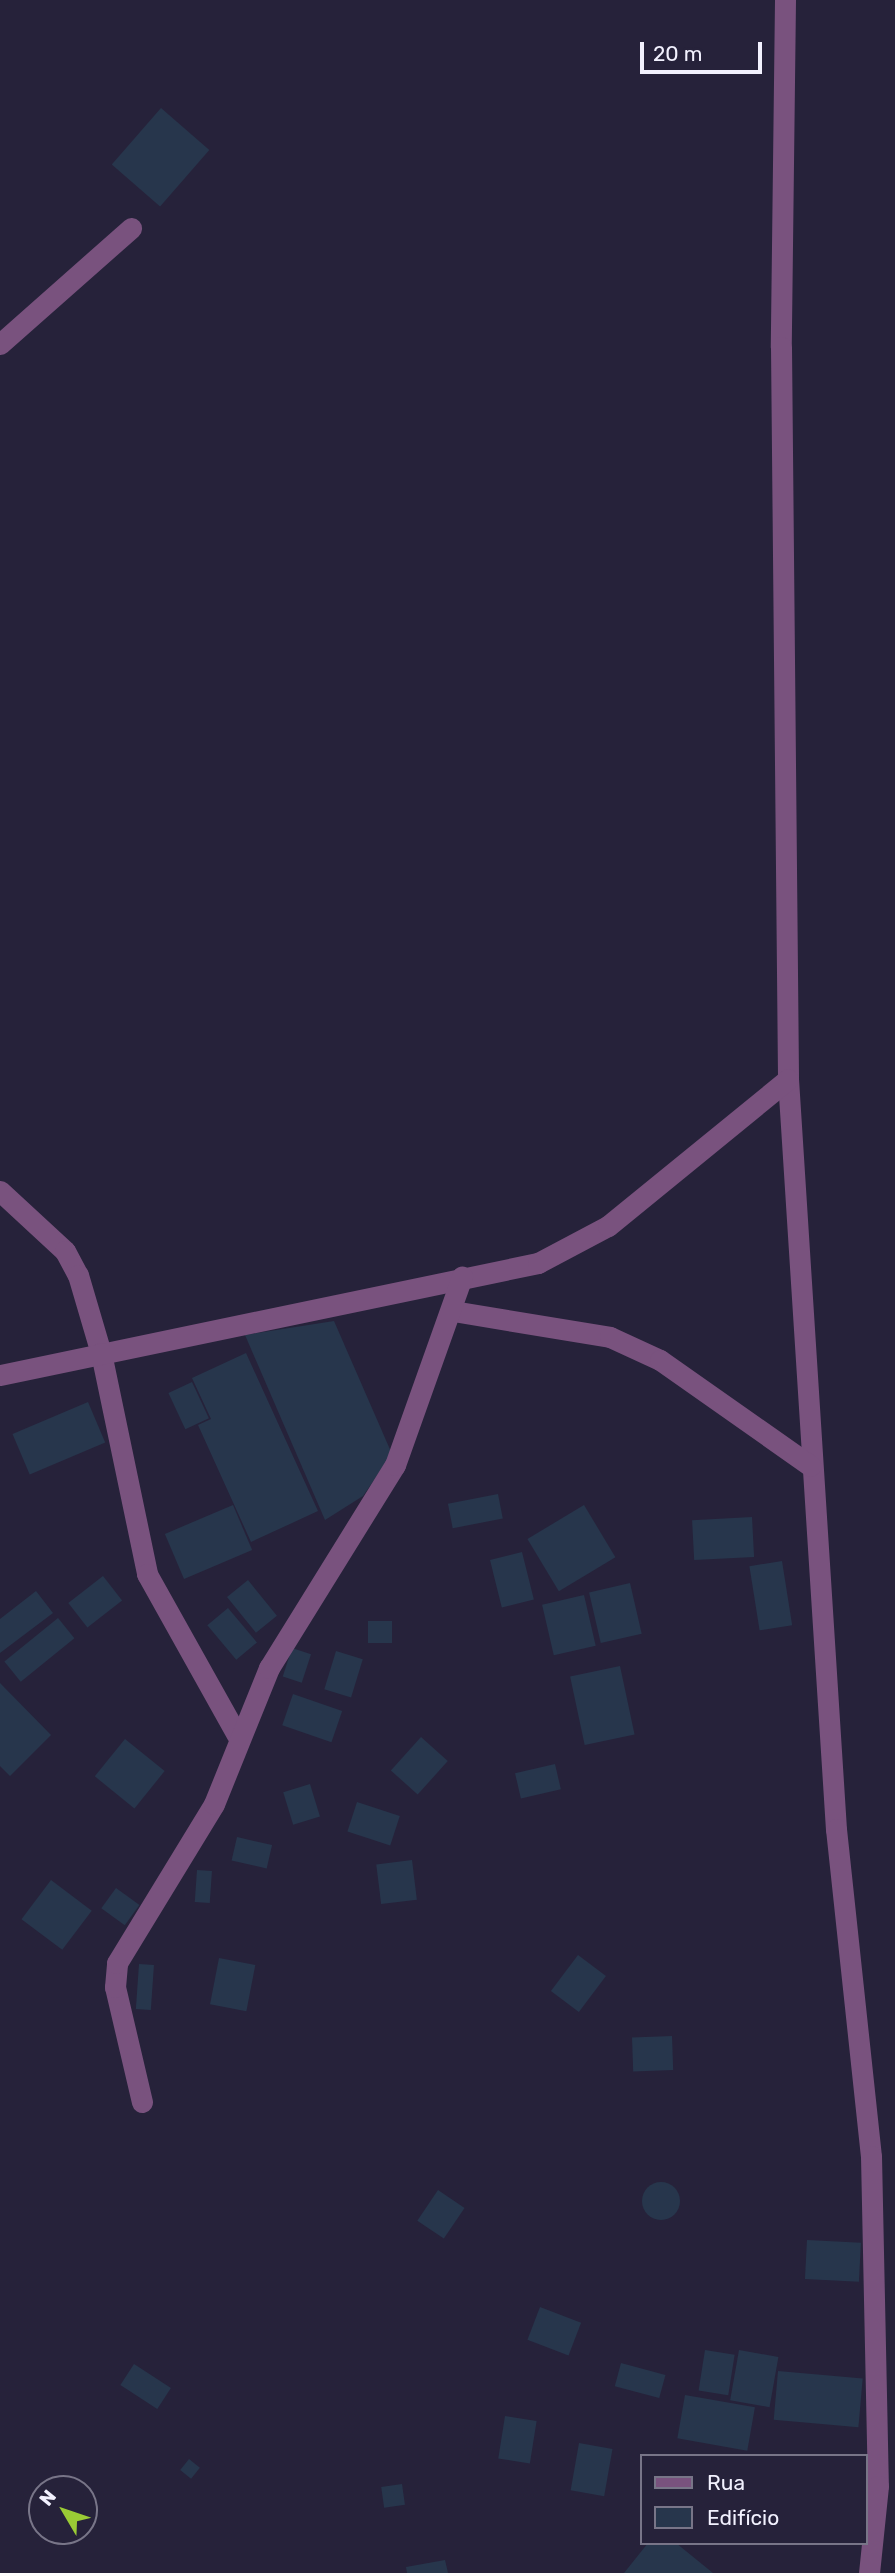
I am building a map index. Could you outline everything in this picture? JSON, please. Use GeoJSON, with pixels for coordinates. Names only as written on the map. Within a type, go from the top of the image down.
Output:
{"type":"FeatureCollection","features":[{"type":"Feature","properties":{"kind":"street"},"geometry":{"type":"LineString","coordinates":[[785,0],[781,361],[788,1079],[836,1829],[871,2156],[878,2486],[869,2573]]}},
{"type":"Feature","properties":{"kind":"street"},"geometry":{"type":"LineString","coordinates":[[0,344],[131,228]]}},
{"type":"Feature","properties":{"kind":"street"},"geometry":{"type":"LineString","coordinates":[[0,1375],[538,1263],[579,1245],[788,1079]]}},
{"type":"Feature","properties":{"kind":"street"},"geometry":{"type":"LineString","coordinates":[[1,1193],[65,1251],[101,1353],[147,1574],[237,1735]]}},
{"type":"Feature","properties":{"kind":"street"},"geometry":{"type":"LineString","coordinates":[[142,2102],[114,1987],[117,1963],[214,1804],[237,1735],[269,1668],[395,1465],[453,1311],[463,1277]]}},
{"type":"Feature","properties":{"kind":"street"},"geometry":{"type":"LineString","coordinates":[[453,1311],[610,1337],[660,1360],[811,1466]]}},
{"type":"Feature","properties":{"kind":"building"},"geometry":{"type":"Polygon","coordinates":[[[161,108],[209,150],[160,207],[112,165],[161,108]]]}},
{"type":"Feature","properties":{"kind":"building"},"geometry":{"type":"Polygon","coordinates":[[[334,1321],[392,1454],[363,1496],[325,1520],[245,1335],[334,1321]]]}},
{"type":"Feature","properties":{"kind":"building"},"geometry":{"type":"Polygon","coordinates":[[[246,1353],[318,1511],[251,1542],[198,1425],[211,1419],[192,1378],[246,1353]]]}},
{"type":"Feature","properties":{"kind":"building"},"geometry":{"type":"Polygon","coordinates":[[[192,1382],[209,1418],[185,1429],[168,1393],[192,1382]]]}},
{"type":"Feature","properties":{"kind":"building"},"geometry":{"type":"Polygon","coordinates":[[[88,1402],[105,1443],[30,1475],[13,1434],[88,1402]]]}},
{"type":"Feature","properties":{"kind":"building"},"geometry":{"type":"Polygon","coordinates":[[[498,1494],[503,1519],[453,1528],[448,1504],[498,1494]]]}},
{"type":"Feature","properties":{"kind":"building"},"geometry":{"type":"Polygon","coordinates":[[[233,1505],[252,1550],[184,1579],[165,1534],[233,1505]]]}},
{"type":"Feature","properties":{"kind":"building"},"geometry":{"type":"Polygon","coordinates":[[[584,1505],[615,1557],[559,1591],[527,1539],[584,1505]]]}},
{"type":"Feature","properties":{"kind":"building"},"geometry":{"type":"Polygon","coordinates":[[[752,1517],[754,1557],[694,1560],[692,1520],[752,1517]]]}},
{"type":"Feature","properties":{"kind":"building"},"geometry":{"type":"Polygon","coordinates":[[[522,1552],[534,1600],[502,1608],[490,1560],[522,1552]]]}},
{"type":"Feature","properties":{"kind":"building"},"geometry":{"type":"Polygon","coordinates":[[[782,1561],[792,1625],[760,1630],[749,1566],[782,1561]]]}},
{"type":"Feature","properties":{"kind":"building"},"geometry":{"type":"Polygon","coordinates":[[[103,1576],[122,1600],[87,1628],[68,1603],[103,1576]]]}},
{"type":"Feature","properties":{"kind":"building"},"geometry":{"type":"Polygon","coordinates":[[[248,1580],[277,1616],[256,1633],[227,1597],[248,1580]]]}},
{"type":"Feature","properties":{"kind":"building"},"geometry":{"type":"Polygon","coordinates":[[[630,1583],[642,1634],[601,1643],[589,1592],[630,1583]]]}},
{"type":"Feature","properties":{"kind":"building"},"geometry":{"type":"Polygon","coordinates":[[[36,1591],[53,1613],[0,1653],[0,1619],[36,1591]]]}},
{"type":"Feature","properties":{"kind":"building"},"geometry":{"type":"Polygon","coordinates":[[[584,1595],[596,1646],[554,1655],[542,1605],[584,1595]]]}},
{"type":"Feature","properties":{"kind":"building"},"geometry":{"type":"Polygon","coordinates":[[[228,1608],[257,1642],[236,1660],[207,1625],[228,1608]]]}},
{"type":"Feature","properties":{"kind":"building"},"geometry":{"type":"Polygon","coordinates":[[[58,1618],[74,1638],[21,1682],[4,1661],[58,1618]]]}},
{"type":"Feature","properties":{"kind":"building"},"geometry":{"type":"Polygon","coordinates":[[[368,1621],[392,1621],[392,1643],[368,1643],[368,1621]]]}},
{"type":"Feature","properties":{"kind":"building"},"geometry":{"type":"Polygon","coordinates":[[[292,1648],[311,1654],[302,1683],[283,1677],[292,1648]]]}},
{"type":"Feature","properties":{"kind":"building"},"geometry":{"type":"Polygon","coordinates":[[[336,1651],[363,1659],[351,1697],[324,1689],[336,1651]]]}},
{"type":"Feature","properties":{"kind":"building"},"geometry":{"type":"Polygon","coordinates":[[[620,1666],[635,1734],[585,1745],[570,1677],[620,1666]]]}},
{"type":"Feature","properties":{"kind":"building"},"geometry":{"type":"Polygon","coordinates":[[[0,1683],[51,1735],[10,1776],[0,1766],[0,1683]]]}},
{"type":"Feature","properties":{"kind":"building"},"geometry":{"type":"Polygon","coordinates":[[[293,1694],[342,1711],[331,1742],[282,1725],[293,1694]]]}},
{"type":"Feature","properties":{"kind":"building"},"geometry":{"type":"Polygon","coordinates":[[[421,1737],[448,1761],[418,1795],[391,1770],[421,1737]]]}},
{"type":"Feature","properties":{"kind":"building"},"geometry":{"type":"Polygon","coordinates":[[[125,1739],[165,1771],[134,1808],[95,1776],[125,1739]]]}},
{"type":"Feature","properties":{"kind":"building"},"geometry":{"type":"Polygon","coordinates":[[[555,1764],[561,1789],[521,1799],[515,1773],[555,1764]]]}},
{"type":"Feature","properties":{"kind":"building"},"geometry":{"type":"Polygon","coordinates":[[[310,1784],[320,1817],[293,1825],[283,1792],[310,1784]]]}},
{"type":"Feature","properties":{"kind":"building"},"geometry":{"type":"Polygon","coordinates":[[[357,1802],[400,1816],[390,1845],[347,1831],[357,1802]]]}},
{"type":"Feature","properties":{"kind":"building"},"geometry":{"type":"Polygon","coordinates":[[[237,1837],[272,1845],[267,1868],[232,1860],[237,1837]]]}},
{"type":"Feature","properties":{"kind":"building"},"geometry":{"type":"Polygon","coordinates":[[[412,1860],[417,1900],[381,1904],[376,1864],[412,1860]]]}},
{"type":"Feature","properties":{"kind":"building"},"geometry":{"type":"Polygon","coordinates":[[[197,1870],[212,1871],[210,1903],[195,1902],[197,1870]]]}},
{"type":"Feature","properties":{"kind":"building"},"geometry":{"type":"Polygon","coordinates":[[[51,1880],[92,1911],[62,1950],[22,1919],[51,1880]]]}},
{"type":"Feature","properties":{"kind":"building"},"geometry":{"type":"Polygon","coordinates":[[[116,1888],[139,1905],[125,1925],[101,1908],[116,1888]]]}},
{"type":"Feature","properties":{"kind":"building"},"geometry":{"type":"Polygon","coordinates":[[[578,1955],[606,1976],[579,2012],[551,1991],[578,1955]]]}},
{"type":"Feature","properties":{"kind":"building"},"geometry":{"type":"Polygon","coordinates":[[[219,1958],[255,1965],[246,2011],[210,2004],[219,1958]]]}},
{"type":"Feature","properties":{"kind":"building"},"geometry":{"type":"Polygon","coordinates":[[[139,1964],[154,1965],[151,2010],[136,2009],[139,1964]]]}},
{"type":"Feature","properties":{"kind":"building"},"geometry":{"type":"Polygon","coordinates":[[[672,2036],[673,2070],[633,2071],[632,2037],[672,2036]]]}},
{"type":"Feature","properties":{"kind":"building"},"geometry":{"type":"Polygon","coordinates":[[[661,2182],[674,2188],[680,2201],[674,2214],[661,2220],[648,2214],[642,2201],[648,2188],[661,2182]]]}},
{"type":"Feature","properties":{"kind":"building"},"geometry":{"type":"Polygon","coordinates":[[[438,2190],[465,2208],[444,2239],[417,2221],[438,2190]]]}},
{"type":"Feature","properties":{"kind":"building"},"geometry":{"type":"Polygon","coordinates":[[[807,2240],[861,2243],[859,2282],[805,2279],[807,2240]]]}},
{"type":"Feature","properties":{"kind":"building"},"geometry":{"type":"Polygon","coordinates":[[[540,2307],[581,2323],[569,2355],[527,2340],[540,2307]]]}},
{"type":"Feature","properties":{"kind":"building"},"geometry":{"type":"Polygon","coordinates":[[[705,2350],[735,2355],[728,2395],[699,2390],[705,2350]]]}},
{"type":"Feature","properties":{"kind":"building"},"geometry":{"type":"Polygon","coordinates":[[[739,2350],[778,2357],[770,2407],[730,2400],[739,2350]]]}},
{"type":"Feature","properties":{"kind":"building"},"geometry":{"type":"Polygon","coordinates":[[[621,2363],[665,2375],[659,2398],[615,2386],[621,2363]]]}},
{"type":"Feature","properties":{"kind":"building"},"geometry":{"type":"Polygon","coordinates":[[[134,2364],[171,2388],[157,2409],[120,2385],[134,2364]]]}},
{"type":"Feature","properties":{"kind":"building"},"geometry":{"type":"Polygon","coordinates":[[[778,2371],[863,2378],[858,2427],[774,2420],[778,2371]]]}},
{"type":"Feature","properties":{"kind":"building"},"geometry":{"type":"Polygon","coordinates":[[[685,2395],[755,2407],[747,2451],[677,2438],[685,2395]]]}},
{"type":"Feature","properties":{"kind":"building"},"geometry":{"type":"Polygon","coordinates":[[[505,2416],[537,2421],[530,2463],[498,2458],[505,2416]]]}},
{"type":"Feature","properties":{"kind":"building"},"geometry":{"type":"Polygon","coordinates":[[[579,2443],[612,2449],[604,2496],[571,2490],[579,2443]]]}},
{"type":"Feature","properties":{"kind":"building"},"geometry":{"type":"Polygon","coordinates":[[[189,2459],[200,2468],[191,2479],[180,2470],[189,2459]]]}},
{"type":"Feature","properties":{"kind":"building"},"geometry":{"type":"Polygon","coordinates":[[[402,2484],[405,2505],[384,2508],[381,2487],[402,2484]]]}},
{"type":"Feature","properties":{"kind":"building"},"geometry":{"type":"Polygon","coordinates":[[[646,2545],[678,2545],[713,2573],[624,2573],[646,2545]]]}},
{"type":"Feature","properties":{"kind":"building"},"geometry":{"type":"Polygon","coordinates":[[[445,2560],[448,2573],[407,2573],[406,2567],[445,2560]]]}}]}
